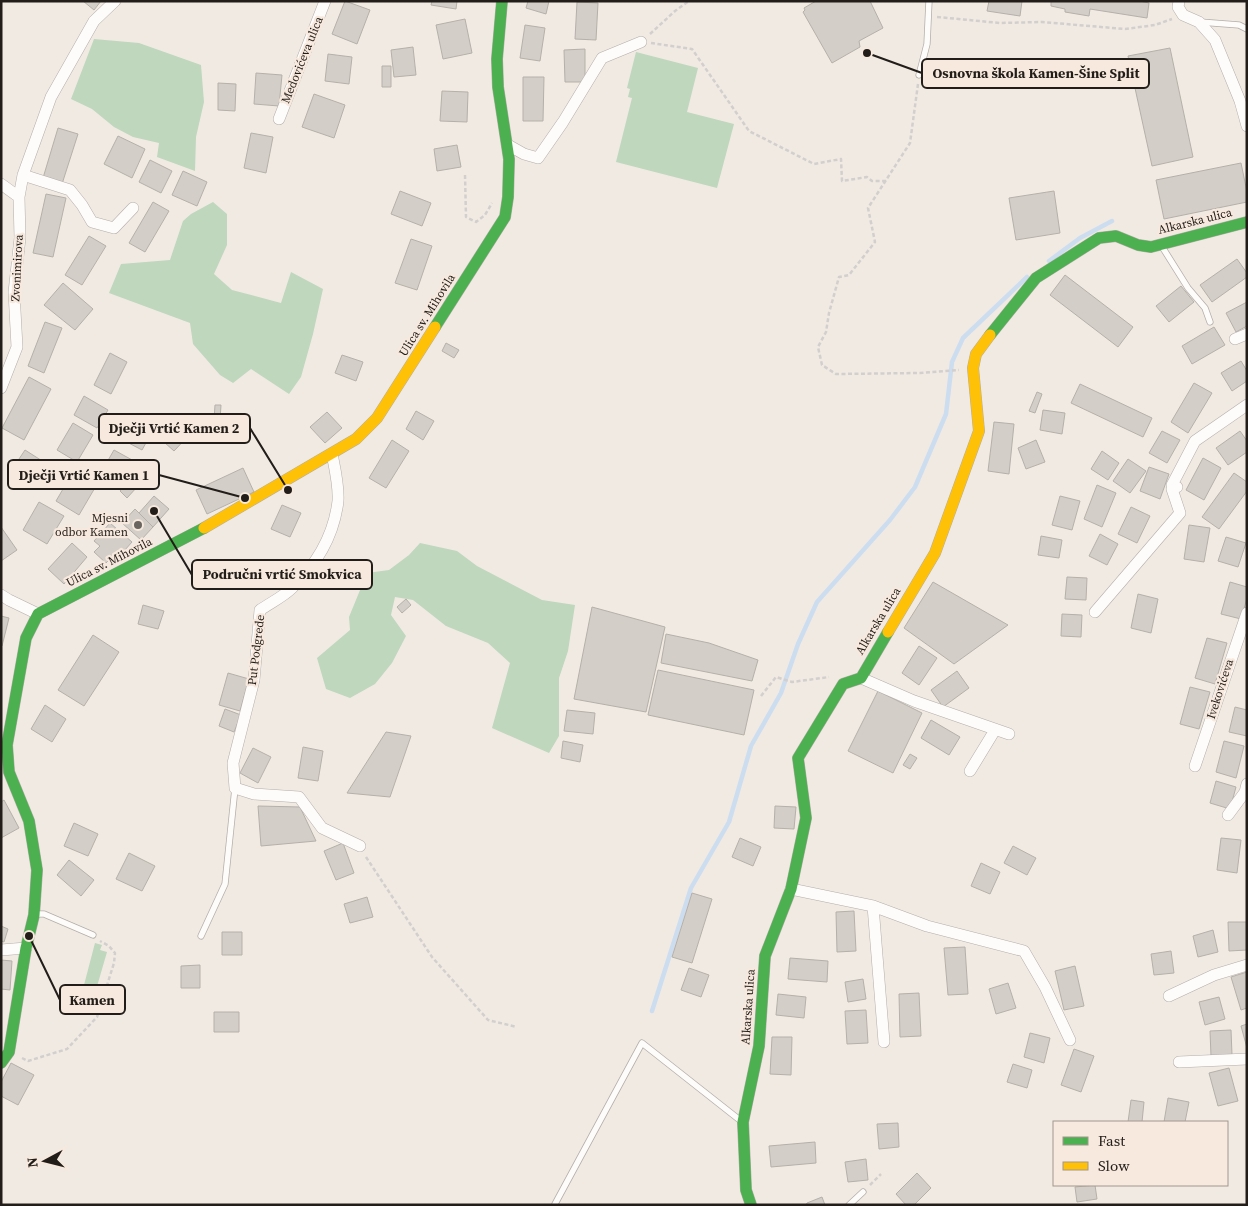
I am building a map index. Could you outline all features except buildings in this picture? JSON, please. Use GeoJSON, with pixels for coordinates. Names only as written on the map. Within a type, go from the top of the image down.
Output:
{"type":"FeatureCollection","features":[{"type":"Feature","properties":{"kind":"street","name":"Zvonimirova"},"geometry":{"type":"LineString","coordinates":[[1,388],[17,347],[14,292],[20,238],[19,197],[23,175],[51,97],[94,21],[115,1]]}},
{"type":"Feature","properties":{"kind":"street","name":"Medovićeva ulica"},"geometry":{"type":"LineString","coordinates":[[279,119],[325,1]]}},
{"type":"Feature","properties":{"kind":"street","name":"Ulica sv. Mihovila"},"geometry":{"type":"LineString","coordinates":[[38,614],[192,535],[356,439],[377,418],[505,217],[509,202],[511,169],[497,66],[502,1]]}},
{"type":"Feature","properties":{"kind":"street"},"geometry":{"type":"LineString","coordinates":[[1179,1],[1178,7],[1183,16],[1199,22],[1216,40],[1240,101],[1247,126]]}},
{"type":"Feature","properties":{"kind":"street"},"geometry":{"type":"LineString","coordinates":[[508,145],[524,154],[538,158],[563,122],[602,58],[641,42]]}},
{"type":"Feature","properties":{"kind":"street"},"geometry":{"type":"LineString","coordinates":[[23,175],[70,190],[92,222],[114,228],[133,208]]}},
{"type":"Feature","properties":{"kind":"street"},"geometry":{"type":"LineString","coordinates":[[1,184],[19,197]]}},
{"type":"Feature","properties":{"kind":"street","name":"Alkarska ulica"},"geometry":{"type":"LineString","coordinates":[[751,1205],[746,1190],[743,1122],[759,1046],[765,956],[791,889],[806,818],[798,758],[843,684],[855,680],[935,553],[978,431],[973,368],[976,354],[984,341],[1036,278],[1099,238],[1108,235],[1120,236],[1144,248],[1247,222]]}},
{"type":"Feature","properties":{"kind":"street"},"geometry":{"type":"LineString","coordinates":[[1235,339],[1247,334]]}},
{"type":"Feature","properties":{"kind":"street"},"geometry":{"type":"LineString","coordinates":[[1095,612],[1180,513],[1172,489],[1177,487],[1172,485],[1195,441],[1247,405]]}},
{"type":"Feature","properties":{"kind":"street","name":"Put Podgrede"},"geometry":{"type":"LineString","coordinates":[[235,788],[233,764],[254,680],[260,610],[291,588],[321,554],[324,548],[330,534],[338,500],[332,454]]}},
{"type":"Feature","properties":{"kind":"street"},"geometry":{"type":"LineString","coordinates":[[1,595],[38,614],[26,638],[7,746],[9,772],[29,821],[34,844],[36,870],[34,915],[26,948],[10,1052],[1,1063]]}},
{"type":"Feature","properties":{"kind":"street","name":"Ivekovićeva"},"geometry":{"type":"LineString","coordinates":[[1195,766],[1247,613]]}},
{"type":"Feature","properties":{"kind":"street"},"geometry":{"type":"LineString","coordinates":[[855,680],[1009,734]]}},
{"type":"Feature","properties":{"kind":"street"},"geometry":{"type":"LineString","coordinates":[[970,771],[995,730]]}},
{"type":"Feature","properties":{"kind":"street"},"geometry":{"type":"LineString","coordinates":[[1228,815],[1245,792],[1247,784]]}},
{"type":"Feature","properties":{"kind":"street"},"geometry":{"type":"LineString","coordinates":[[235,788],[254,794],[299,796],[322,828],[360,846]]}},
{"type":"Feature","properties":{"kind":"street"},"geometry":{"type":"LineString","coordinates":[[791,889],[873,906],[927,926],[1024,950],[1045,987],[1070,1040]]}},
{"type":"Feature","properties":{"kind":"street"},"geometry":{"type":"LineString","coordinates":[[873,906],[884,1042]]}},
{"type":"Feature","properties":{"kind":"street"},"geometry":{"type":"LineString","coordinates":[[1,950],[26,948]]}},
{"type":"Feature","properties":{"kind":"street"},"geometry":{"type":"LineString","coordinates":[[1169,996],[1214,975],[1247,965]]}},
{"type":"Feature","properties":{"kind":"street"},"geometry":{"type":"LineString","coordinates":[[1179,1062],[1247,1059]]}},
{"type":"Feature","properties":{"kind":"lane"},"geometry":{"type":"LineString","coordinates":[[919,76],[927,44],[929,1]]}},
{"type":"Feature","properties":{"kind":"lane"},"geometry":{"type":"LineString","coordinates":[[1199,22],[1239,25],[1247,29]]}},
{"type":"Feature","properties":{"kind":"lane"},"geometry":{"type":"LineString","coordinates":[[1160,244],[1188,288],[1205,308],[1210,322]]}},
{"type":"Feature","properties":{"kind":"lane"},"geometry":{"type":"LineString","coordinates":[[201,936],[225,884],[235,788]]}},
{"type":"Feature","properties":{"kind":"lane"},"geometry":{"type":"LineString","coordinates":[[34,915],[44,914],[93,936]]}},
{"type":"Feature","properties":{"kind":"lane"},"geometry":{"type":"LineString","coordinates":[[555,1204],[642,1043],[743,1122]]}},
{"type":"Feature","properties":{"kind":"lane"},"geometry":{"type":"LineString","coordinates":[[848,1205],[863,1192]]}},
{"type":"Feature","properties":{"kind":"path"},"geometry":{"type":"LineString","coordinates":[[641,42],[689,1]]}},
{"type":"Feature","properties":{"kind":"path"},"geometry":{"type":"LineString","coordinates":[[929,16],[1000,23],[1042,22],[1125,29],[1154,25],[1183,16]]}},
{"type":"Feature","properties":{"kind":"path"},"geometry":{"type":"LineString","coordinates":[[641,42],[692,48],[749,131],[814,164],[841,159],[842,180],[867,177],[872,181],[886,181]]}},
{"type":"Feature","properties":{"kind":"path"},"geometry":{"type":"LineString","coordinates":[[919,76],[910,143],[868,208],[874,242],[850,275],[839,277],[826,332],[818,346],[822,365],[836,374],[892,374],[956,370]]}},
{"type":"Feature","properties":{"kind":"path"},"geometry":{"type":"LineString","coordinates":[[465,175],[466,217],[476,222],[485,215],[493,200]]}},
{"type":"Feature","properties":{"kind":"path"},"geometry":{"type":"LineString","coordinates":[[761,696],[776,678],[792,682],[827,677],[855,680]]}},
{"type":"Feature","properties":{"kind":"path"},"geometry":{"type":"LineString","coordinates":[[360,846],[386,889],[432,957],[488,1020],[516,1027]]}},
{"type":"Feature","properties":{"kind":"path"},"geometry":{"type":"LineString","coordinates":[[10,1052],[28,1061],[67,1049],[96,1017],[114,963],[114,953],[109,946],[93,936]]}},
{"type":"Feature","properties":{"kind":"path"},"geometry":{"type":"LineString","coordinates":[[863,1192],[881,1174]]}},
{"type":"Feature","properties":{"kind":"green space"},"geometry":{"type":"Polygon","coordinates":[[[94,39],[139,43],[201,65],[204,102],[196,137],[195,171],[157,157],[159,143],[133,137],[114,127],[92,109],[71,99],[94,39]]]}},
{"type":"Feature","properties":{"kind":"green space"},"geometry":{"type":"Polygon","coordinates":[[[636,52],[698,68],[687,112],[734,124],[717,188],[616,162],[632,98],[628,97],[630,89],[627,88],[636,52]]]}},
{"type":"Feature","properties":{"kind":"green space"},"geometry":{"type":"Polygon","coordinates":[[[213,202],[227,214],[227,245],[214,274],[232,290],[281,303],[291,272],[323,289],[301,377],[289,394],[251,369],[233,383],[220,375],[193,344],[190,323],[109,293],[121,264],[170,260],[183,221],[191,214],[213,202]]]}},
{"type":"Feature","properties":{"kind":"green space"},"geometry":{"type":"Polygon","coordinates":[[[420,543],[457,551],[477,566],[542,600],[575,605],[568,651],[559,678],[559,736],[549,753],[492,728],[510,663],[488,643],[446,626],[413,600],[395,597],[391,615],[406,636],[392,663],[375,684],[350,698],[326,689],[317,658],[350,630],[349,617],[367,573],[389,570],[409,555],[420,543]]]}},
{"type":"Feature","properties":{"kind":"green space"},"geometry":{"type":"Polygon","coordinates":[[[95,943],[102,945],[100,950],[107,952],[91,1007],[79,1004],[95,943]]]}},
{"type":"Feature","properties":{"kind":"waterway"},"geometry":{"type":"LineString","coordinates":[[1049,261],[1080,238],[1112,221]]}},
{"type":"Feature","properties":{"kind":"waterway"},"geometry":{"type":"LineString","coordinates":[[652,1011],[691,888],[729,822],[751,746],[781,693],[798,644],[817,602],[890,520],[915,487],[946,414],[952,362],[963,338],[1027,277]]}},
{"type":"Feature","properties":{"kind":"traffic: fast"},"geometry":{"type":"LineString","coordinates":[[435,327],[505,217],[508,197],[509,159],[498,87],[497,59],[502,1]]}},
{"type":"Feature","properties":{"kind":"traffic: fast"},"geometry":{"type":"LineString","coordinates":[[990,335],[1036,278],[1099,238],[1116,236],[1138,245],[1151,247],[1247,222]]}},
{"type":"Feature","properties":{"kind":"traffic: fast"},"geometry":{"type":"LineString","coordinates":[[1,1063],[9,1052],[26,948],[34,915],[37,870],[29,821],[9,772],[7,745],[26,638],[38,614],[204,528]]}},
{"type":"Feature","properties":{"kind":"traffic: fast"},"geometry":{"type":"LineString","coordinates":[[751,1205],[746,1190],[743,1122],[759,1046],[765,956],[791,889],[806,818],[798,758],[843,684],[861,678],[888,632]]}},
{"type":"Feature","properties":{"kind":"traffic: slow"},"geometry":{"type":"LineString","coordinates":[[204,528],[356,439],[377,418],[435,327]]}},
{"type":"Feature","properties":{"kind":"traffic: slow"},"geometry":{"type":"LineString","coordinates":[[888,632],[935,553],[979,431],[973,368],[976,354],[990,335]]}},
{"type":"Feature","properties":{"kind":"place","name":"Osnovna škola Kamen-Šine Split"},"geometry":{"type":"Point","coordinates":[867,53]}},
{"type":"Feature","properties":{"kind":"place","name":"Dječji Vrtić Kamen 2"},"geometry":{"type":"Point","coordinates":[288,490]}},
{"type":"Feature","properties":{"kind":"place","name":"Dječji Vrtić Kamen 1"},"geometry":{"type":"Point","coordinates":[245,498]}},
{"type":"Feature","properties":{"kind":"place","name":"Područni vrtić Smokvica"},"geometry":{"type":"Point","coordinates":[154,511]}},
{"type":"Feature","properties":{"kind":"place","name":"Mjesni odbor Kamen"},"geometry":{"type":"Point","coordinates":[138,525]}},
{"type":"Feature","properties":{"kind":"place","name":"Kamen"},"geometry":{"type":"Point","coordinates":[29,936]}}]}
